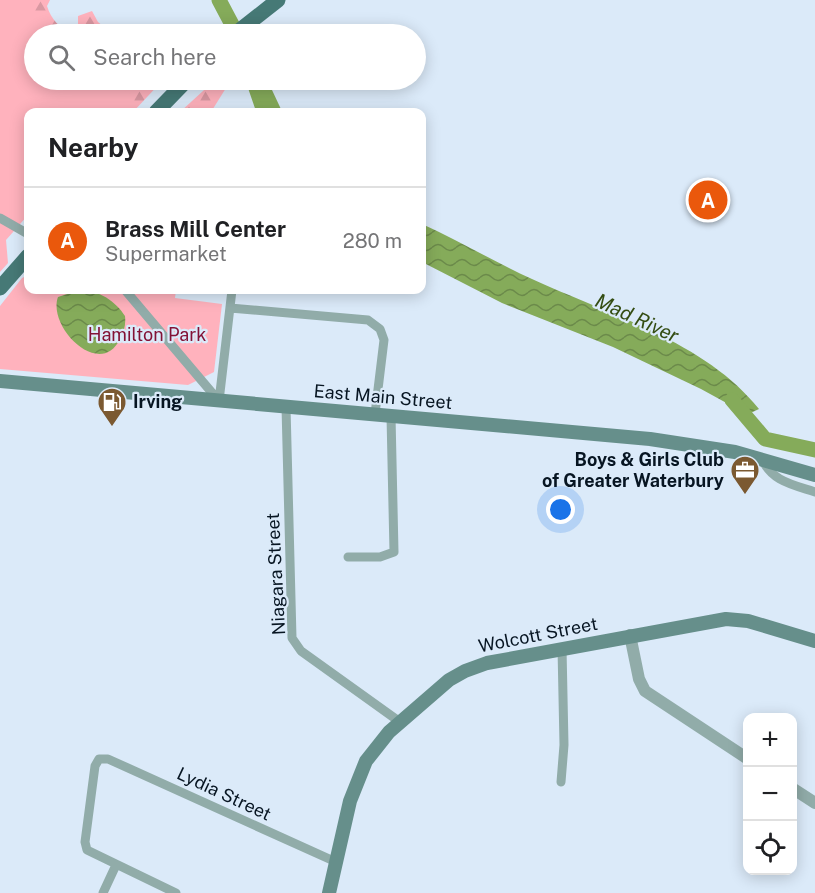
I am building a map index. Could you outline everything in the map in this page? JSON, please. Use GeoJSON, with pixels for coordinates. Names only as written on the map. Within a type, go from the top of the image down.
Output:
{"type":"FeatureCollection","features":[{"type":"Feature","properties":{"kind":"main road"},"geometry":{"type":"LineString","coordinates":[[248,24],[278,0]]}},
{"type":"Feature","properties":{"kind":"main road"},"geometry":{"type":"LineString","coordinates":[[160,108],[177,90]]}},
{"type":"Feature","properties":{"kind":"main road"},"geometry":{"type":"LineString","coordinates":[[0,288],[24,261]]}},
{"type":"Feature","properties":{"kind":"main road","name":"East Main Street"},"geometry":{"type":"LineString","coordinates":[[0,381],[640,438],[703,446],[762,458],[815,474]]}},
{"type":"Feature","properties":{"kind":"main road","name":"Wolcott Street"},"geometry":{"type":"LineString","coordinates":[[329,893],[359,775],[372,752],[400,722],[438,688],[465,671],[487,663],[630,635],[737,619],[815,641]]}},
{"type":"Feature","properties":{"kind":"street"},"geometry":{"type":"LineString","coordinates":[[0,218],[24,232]]}},
{"type":"Feature","properties":{"kind":"street"},"geometry":{"type":"LineString","coordinates":[[128,294],[219,400]]}},
{"type":"Feature","properties":{"kind":"street"},"geometry":{"type":"LineString","coordinates":[[219,400],[232,294]]}},
{"type":"Feature","properties":{"kind":"street"},"geometry":{"type":"LineString","coordinates":[[230,308],[368,320],[380,329],[384,340],[375,414]]}},
{"type":"Feature","properties":{"kind":"street","name":"Niagara Street"},"geometry":{"type":"LineString","coordinates":[[286,407],[292,638],[301,651],[400,722]]}},
{"type":"Feature","properties":{"kind":"street"},"geometry":{"type":"LineString","coordinates":[[348,557],[380,557],[394,552],[392,416]]}},
{"type":"Feature","properties":{"kind":"street"},"geometry":{"type":"LineString","coordinates":[[762,458],[767,470],[774,476],[815,492]]}},
{"type":"Feature","properties":{"kind":"street"},"geometry":{"type":"LineString","coordinates":[[630,635],[639,679],[645,691],[743,756]]}},
{"type":"Feature","properties":{"kind":"street"},"geometry":{"type":"LineString","coordinates":[[561,782],[564,745],[562,648]]}},
{"type":"Feature","properties":{"kind":"street","name":"Lydia Street"},"geometry":{"type":"LineString","coordinates":[[116,865],[87,850],[85,842],[95,766],[99,759],[108,759],[336,862]]}},
{"type":"Feature","properties":{"kind":"street"},"geometry":{"type":"LineString","coordinates":[[797,791],[815,803]]}},
{"type":"Feature","properties":{"kind":"street"},"geometry":{"type":"LineString","coordinates":[[103,893],[116,865],[176,893]]}},
{"type":"Feature","properties":{"kind":"green space"},"geometry":{"type":"Polygon","coordinates":[[[0,0],[50,0],[47,6],[58,24],[24,24],[0,0]]]}},
{"type":"Feature","properties":{"kind":"green space"},"geometry":{"type":"Polygon","coordinates":[[[0,0],[22,0],[47,24],[24,24],[24,90],[124,90],[135,97],[125,108],[24,108],[24,220],[6,240],[8,263],[0,272],[0,0]]]}},
{"type":"Feature","properties":{"kind":"green space"},"geometry":{"type":"Polygon","coordinates":[[[92,11],[100,24],[78,24],[78,16],[92,11]]]}},
{"type":"Feature","properties":{"kind":"green space"},"geometry":{"type":"Polygon","coordinates":[[[95,90],[154,90],[137,108],[114,108],[95,90]]]}},
{"type":"Feature","properties":{"kind":"green space"},"geometry":{"type":"Polygon","coordinates":[[[204,90],[225,90],[214,108],[184,108],[204,90]]]}},
{"type":"Feature","properties":{"kind":"green space","name":"Hamilton Park"},"geometry":{"type":"Polygon","coordinates":[[[24,277],[24,294],[176,294],[175,298],[222,304],[214,372],[188,385],[0,369],[0,306],[24,277]]]}},
{"type":"Feature","properties":{"kind":"water"},"geometry":{"type":"Polygon","coordinates":[[[426,226],[532,279],[654,332],[684,348],[712,365],[759,409],[742,417],[732,406],[701,389],[613,347],[502,303],[426,264],[426,226]]]}},
{"type":"Feature","properties":{"kind":"water"},"geometry":{"type":"Polygon","coordinates":[[[67,294],[99,294],[117,305],[125,316],[125,325],[120,339],[111,350],[100,354],[89,352],[77,345],[60,322],[57,309],[58,297],[67,294]]]}},
{"type":"Feature","properties":{"kind":"waterway","name":"Mad River"},"geometry":{"type":"LineString","coordinates":[[219,0],[232,24]]}},
{"type":"Feature","properties":{"kind":"waterway"},"geometry":{"type":"LineString","coordinates":[[253,90],[260,108]]}},
{"type":"Feature","properties":{"kind":"waterway","name":"Mad River"},"geometry":{"type":"LineString","coordinates":[[264,90],[272,108]]}},
{"type":"Feature","properties":{"kind":"waterway","name":"Mad River"},"geometry":{"type":"LineString","coordinates":[[732,400],[765,439],[815,450]]}},
{"type":"Feature","properties":{"kind":"place","name":"Brass Mill Center"},"geometry":{"type":"Point","coordinates":[708,200]}},
{"type":"Feature","properties":{"kind":"place","name":"Irving"},"geometry":{"type":"Point","coordinates":[112,428]}},
{"type":"Feature","properties":{"kind":"place","name":"Boys & Girls Club of Greater Waterbury"},"geometry":{"type":"Point","coordinates":[745,496]}}]}
